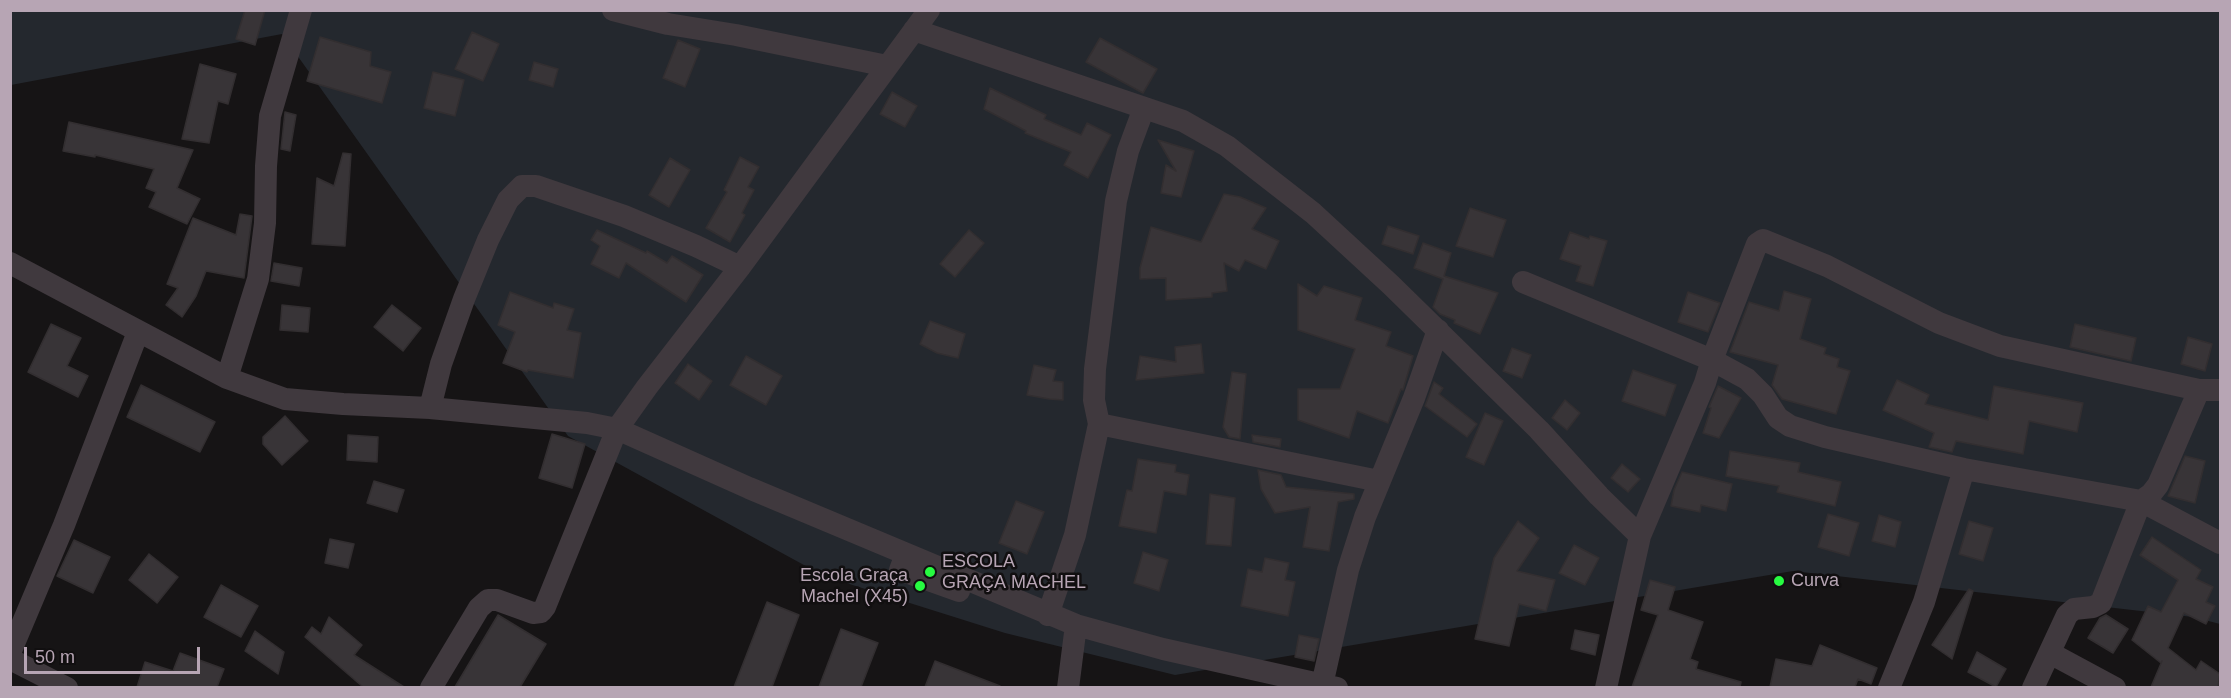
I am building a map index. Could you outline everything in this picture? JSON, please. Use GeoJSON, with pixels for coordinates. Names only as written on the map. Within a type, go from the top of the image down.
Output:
{"type":"FeatureCollection","features":[{"type":"Feature","properties":{"kind":"street"},"geometry":{"type":"LineString","coordinates":[[227,378],[258,279],[265,223],[270,116],[301,10]]}},
{"type":"Feature","properties":{"kind":"street"},"geometry":{"type":"LineString","coordinates":[[613,10],[668,24],[736,35],[887,66]]}},
{"type":"Feature","properties":{"kind":"street"},"geometry":{"type":"LineString","coordinates":[[431,687],[479,608],[488,600],[498,600],[533,613],[541,612],[545,607],[617,429],[740,267],[929,10]]}},
{"type":"Feature","properties":{"kind":"street"},"geometry":{"type":"LineString","coordinates":[[914,30],[1183,121],[1227,146],[1313,213],[1438,330],[1539,430],[1599,496],[1640,536]]}},
{"type":"Feature","properties":{"kind":"street"},"geometry":{"type":"LineString","coordinates":[[1048,615],[1075,535],[1100,424],[1094,400],[1095,369],[1116,201],[1128,152],[1144,108]]}},
{"type":"Feature","properties":{"kind":"street"},"geometry":{"type":"LineString","coordinates":[[430,408],[441,364],[488,240],[508,200],[522,186],[536,186],[624,216],[740,267]]}},
{"type":"Feature","properties":{"kind":"street"},"geometry":{"type":"LineString","coordinates":[[1606,687],[1640,536],[1705,383],[1757,244],[1763,240],[1827,266],[1939,324],[2000,346],[2210,390],[2158,485],[2141,501],[2101,603],[2093,607],[2074,609],[2067,615],[2033,687]]}},
{"type":"Feature","properties":{"kind":"street"},"geometry":{"type":"LineString","coordinates":[[10,263],[227,378],[285,399],[430,408],[586,423],[617,429],[749,488],[1048,615],[1163,649],[1329,686],[1348,570],[1365,517],[1414,398],[1438,330]]}},
{"type":"Feature","properties":{"kind":"street"},"geometry":{"type":"LineString","coordinates":[[1523,282],[1712,360],[1747,379],[1763,395],[1778,418],[1790,426],[1825,437],[1964,469],[2141,501],[2220,543]]}},
{"type":"Feature","properties":{"kind":"street"},"geometry":{"type":"LineString","coordinates":[[10,653],[64,525],[138,332]]}},
{"type":"Feature","properties":{"kind":"street"},"geometry":{"type":"LineString","coordinates":[[1100,424],[1379,481]]}},
{"type":"Feature","properties":{"kind":"street"},"geometry":{"type":"LineString","coordinates":[[1889,687],[1924,602],[1964,469]]}},
{"type":"Feature","properties":{"kind":"street"},"geometry":{"type":"LineString","coordinates":[[1068,687],[1076,625]]}},
{"type":"Feature","properties":{"kind":"street"},"geometry":{"type":"LineString","coordinates":[[2050,654],[2115,687]]}},
{"type":"Feature","properties":{"kind":"street"},"geometry":{"type":"LineString","coordinates":[[10,659],[67,687]]}},
{"type":"Feature","properties":{"kind":"shaded area"},"geometry":{"type":"Polygon","coordinates":[[[11,10],[2220,11],[2220,624],[2193,617],[1793,571],[1175,675],[1005,633],[824,576],[568,436],[282,34],[11,85],[11,10]]]}},
{"type":"Feature","properties":{"kind":"building"},"geometry":{"type":"Polygon","coordinates":[[[245,10],[265,10],[255,45],[236,39],[245,10]]]}},
{"type":"Feature","properties":{"kind":"building"},"geometry":{"type":"Polygon","coordinates":[[[472,32],[499,44],[483,81],[455,69],[472,32]]]}},
{"type":"Feature","properties":{"kind":"building"},"geometry":{"type":"Polygon","coordinates":[[[320,37],[371,52],[370,66],[391,72],[382,103],[307,81],[320,37]]]}},
{"type":"Feature","properties":{"kind":"building"},"geometry":{"type":"Polygon","coordinates":[[[1100,38],[1157,69],[1143,93],[1086,62],[1100,38]]]}},
{"type":"Feature","properties":{"kind":"building"},"geometry":{"type":"Polygon","coordinates":[[[678,40],[700,49],[685,87],[663,78],[678,40]]]}},
{"type":"Feature","properties":{"kind":"building"},"geometry":{"type":"Polygon","coordinates":[[[534,62],[558,69],[553,87],[529,80],[534,62]]]}},
{"type":"Feature","properties":{"kind":"building"},"geometry":{"type":"Polygon","coordinates":[[[200,64],[236,74],[228,104],[218,101],[209,143],[182,139],[200,64]]]}},
{"type":"Feature","properties":{"kind":"building"},"geometry":{"type":"Polygon","coordinates":[[[433,72],[464,80],[455,116],[424,108],[433,72]]]}},
{"type":"Feature","properties":{"kind":"building"},"geometry":{"type":"Polygon","coordinates":[[[990,88],[1046,115],[1044,119],[1081,135],[1087,123],[1111,135],[1088,178],[1064,165],[1071,152],[1025,133],[1026,131],[984,109],[990,88]]]}},
{"type":"Feature","properties":{"kind":"building"},"geometry":{"type":"Polygon","coordinates":[[[892,92],[917,106],[905,127],[880,114],[892,92]]]}},
{"type":"Feature","properties":{"kind":"building"},"geometry":{"type":"Polygon","coordinates":[[[285,112],[296,115],[290,151],[281,149],[285,112]]]}},
{"type":"Feature","properties":{"kind":"building"},"geometry":{"type":"Polygon","coordinates":[[[69,122],[193,150],[177,188],[200,199],[187,224],[149,207],[156,192],[146,188],[154,169],[95,155],[95,157],[63,151],[69,122]]]}},
{"type":"Feature","properties":{"kind":"building"},"geometry":{"type":"Polygon","coordinates":[[[1158,140],[1194,151],[1181,197],[1161,193],[1166,165],[1176,171],[1158,140]]]}},
{"type":"Feature","properties":{"kind":"building"},"geometry":{"type":"Polygon","coordinates":[[[343,153],[351,154],[345,246],[312,244],[317,178],[334,186],[343,153]]]}},
{"type":"Feature","properties":{"kind":"building"},"geometry":{"type":"Polygon","coordinates":[[[740,157],[759,167],[748,187],[754,190],[742,213],[745,215],[730,242],[706,228],[727,192],[724,190],[740,157]]]}},
{"type":"Feature","properties":{"kind":"building"},"geometry":{"type":"Polygon","coordinates":[[[670,158],[690,170],[669,207],[649,195],[670,158]]]}},
{"type":"Feature","properties":{"kind":"building"},"geometry":{"type":"Polygon","coordinates":[[[1224,194],[1240,197],[1266,208],[1252,229],[1279,241],[1266,269],[1245,260],[1239,271],[1224,263],[1227,291],[1212,293],[1212,297],[1166,300],[1166,278],[1140,279],[1140,268],[1151,227],[1201,242],[1224,194]]]}},
{"type":"Feature","properties":{"kind":"building"},"geometry":{"type":"Polygon","coordinates":[[[1470,208],[1506,220],[1493,257],[1456,246],[1470,208]]]}},
{"type":"Feature","properties":{"kind":"building"},"geometry":{"type":"Polygon","coordinates":[[[240,214],[252,216],[244,278],[206,271],[196,296],[182,317],[166,305],[178,288],[167,284],[193,218],[236,235],[240,214]]]}},
{"type":"Feature","properties":{"kind":"building"},"geometry":{"type":"Polygon","coordinates":[[[1388,226],[1419,236],[1413,254],[1382,244],[1388,226]]]}},
{"type":"Feature","properties":{"kind":"building"},"geometry":{"type":"Polygon","coordinates":[[[597,230],[646,253],[647,251],[667,263],[672,256],[703,275],[686,302],[626,263],[619,278],[591,264],[600,246],[591,240],[597,230]]]}},
{"type":"Feature","properties":{"kind":"building"},"geometry":{"type":"Polygon","coordinates":[[[969,230],[984,243],[955,277],[940,264],[969,230]]]}},
{"type":"Feature","properties":{"kind":"building"},"geometry":{"type":"Polygon","coordinates":[[[1570,232],[1589,239],[1590,236],[1607,241],[1593,286],[1576,281],[1581,266],[1560,259],[1570,232]]]}},
{"type":"Feature","properties":{"kind":"building"},"geometry":{"type":"Polygon","coordinates":[[[1423,243],[1451,253],[1444,276],[1498,293],[1480,334],[1454,323],[1455,320],[1440,314],[1433,307],[1443,279],[1414,268],[1423,243]]]}},
{"type":"Feature","properties":{"kind":"building"},"geometry":{"type":"Polygon","coordinates":[[[274,263],[302,268],[299,286],[271,281],[274,263]]]}},
{"type":"Feature","properties":{"kind":"building"},"geometry":{"type":"Polygon","coordinates":[[[1298,284],[1317,296],[1324,286],[1362,298],[1355,320],[1391,332],[1386,346],[1413,356],[1403,390],[1401,389],[1388,423],[1357,411],[1349,438],[1298,420],[1298,389],[1340,389],[1355,349],[1298,330],[1298,284]]]}},
{"type":"Feature","properties":{"kind":"building"},"geometry":{"type":"Polygon","coordinates":[[[1784,291],[1811,299],[1800,339],[1826,348],[1824,354],[1839,359],[1837,367],[1850,371],[1836,414],[1782,399],[1772,385],[1778,365],[1730,352],[1749,302],[1779,311],[1784,291]]]}},
{"type":"Feature","properties":{"kind":"building"},"geometry":{"type":"Polygon","coordinates":[[[510,292],[553,308],[554,303],[574,309],[567,330],[581,333],[573,378],[528,370],[527,372],[503,363],[515,332],[498,325],[510,292]]]}},
{"type":"Feature","properties":{"kind":"building"},"geometry":{"type":"Polygon","coordinates":[[[1688,292],[1720,303],[1708,332],[1678,322],[1688,292]]]}},
{"type":"Feature","properties":{"kind":"building"},"geometry":{"type":"Polygon","coordinates":[[[282,305],[310,308],[308,332],[280,330],[282,305]]]}},
{"type":"Feature","properties":{"kind":"building"},"geometry":{"type":"Polygon","coordinates":[[[392,305],[421,328],[403,351],[374,327],[392,305]]]}},
{"type":"Feature","properties":{"kind":"building"},"geometry":{"type":"Polygon","coordinates":[[[930,321],[965,334],[958,358],[937,353],[920,344],[930,321]]]}},
{"type":"Feature","properties":{"kind":"building"},"geometry":{"type":"Polygon","coordinates":[[[51,324],[81,338],[67,366],[88,376],[78,397],[28,372],[51,324]]]}},
{"type":"Feature","properties":{"kind":"building"},"geometry":{"type":"Polygon","coordinates":[[[2075,324],[2136,338],[2131,361],[2070,347],[2075,324]]]}},
{"type":"Feature","properties":{"kind":"building"},"geometry":{"type":"Polygon","coordinates":[[[2188,337],[2212,344],[2205,371],[2181,364],[2188,337]]]}},
{"type":"Feature","properties":{"kind":"building"},"geometry":{"type":"Polygon","coordinates":[[[1201,344],[1204,373],[1136,380],[1140,356],[1176,362],[1175,347],[1201,344]]]}},
{"type":"Feature","properties":{"kind":"building"},"geometry":{"type":"Polygon","coordinates":[[[1512,348],[1531,355],[1522,378],[1503,371],[1512,348]]]}},
{"type":"Feature","properties":{"kind":"building"},"geometry":{"type":"Polygon","coordinates":[[[746,356],[782,376],[766,405],[730,385],[746,356]]]}},
{"type":"Feature","properties":{"kind":"building"},"geometry":{"type":"Polygon","coordinates":[[[688,364],[712,381],[699,400],[675,383],[688,364]]]}},
{"type":"Feature","properties":{"kind":"building"},"geometry":{"type":"Polygon","coordinates":[[[1034,365],[1056,370],[1053,381],[1063,382],[1063,400],[1027,395],[1034,365]]]}},
{"type":"Feature","properties":{"kind":"building"},"geometry":{"type":"Polygon","coordinates":[[[1633,370],[1676,385],[1665,416],[1622,401],[1633,370]]]}},
{"type":"Feature","properties":{"kind":"building"},"geometry":{"type":"Polygon","coordinates":[[[1232,372],[1246,374],[1240,439],[1229,437],[1223,427],[1232,372]]]}},
{"type":"Feature","properties":{"kind":"building"},"geometry":{"type":"Polygon","coordinates":[[[1897,380],[1929,395],[1925,404],[1988,420],[1994,386],[2083,403],[2077,432],[2029,421],[2023,454],[1956,441],[1952,452],[1929,447],[1934,433],[1883,410],[1897,380]]]}},
{"type":"Feature","properties":{"kind":"building"},"geometry":{"type":"Polygon","coordinates":[[[1434,382],[1443,388],[1439,394],[1477,424],[1467,437],[1425,406],[1434,382]]]}},
{"type":"Feature","properties":{"kind":"building"},"geometry":{"type":"Polygon","coordinates":[[[141,385],[215,422],[200,452],[127,417],[141,385]]]}},
{"type":"Feature","properties":{"kind":"building"},"geometry":{"type":"Polygon","coordinates":[[[1718,386],[1741,398],[1719,438],[1703,433],[1711,408],[1709,407],[1718,386]]]}},
{"type":"Feature","properties":{"kind":"building"},"geometry":{"type":"Polygon","coordinates":[[[1565,400],[1580,413],[1567,430],[1552,418],[1565,400]]]}},
{"type":"Feature","properties":{"kind":"building"},"geometry":{"type":"Polygon","coordinates":[[[1485,413],[1503,421],[1484,465],[1466,457],[1485,413]]]}},
{"type":"Feature","properties":{"kind":"building"},"geometry":{"type":"Polygon","coordinates":[[[285,416],[308,441],[282,465],[263,444],[263,437],[285,416]]]}},
{"type":"Feature","properties":{"kind":"building"},"geometry":{"type":"Polygon","coordinates":[[[552,434],[585,444],[572,488],[539,478],[552,434]]]}},
{"type":"Feature","properties":{"kind":"building"},"geometry":{"type":"Polygon","coordinates":[[[348,435],[378,437],[377,462],[347,460],[348,435]]]}},
{"type":"Feature","properties":{"kind":"building"},"geometry":{"type":"Polygon","coordinates":[[[1252,435],[1281,439],[1280,447],[1253,442],[1252,435]]]}},
{"type":"Feature","properties":{"kind":"building"},"geometry":{"type":"Polygon","coordinates":[[[1730,451],[1800,463],[1798,472],[1841,482],[1835,506],[1777,492],[1779,486],[1726,476],[1730,451]]]}},
{"type":"Feature","properties":{"kind":"building"},"geometry":{"type":"Polygon","coordinates":[[[2185,456],[2205,461],[2195,503],[2168,496],[2185,456]]]}},
{"type":"Feature","properties":{"kind":"building"},"geometry":{"type":"Polygon","coordinates":[[[1138,459],[1176,465],[1175,472],[1189,475],[1186,495],[1164,491],[1156,533],[1119,526],[1127,490],[1132,491],[1138,459]]]}},
{"type":"Feature","properties":{"kind":"building"},"geometry":{"type":"Polygon","coordinates":[[[1622,464],[1640,479],[1628,492],[1611,478],[1622,464]]]}},
{"type":"Feature","properties":{"kind":"building"},"geometry":{"type":"Polygon","coordinates":[[[1258,470],[1281,475],[1286,487],[1354,494],[1354,499],[1338,502],[1329,551],[1303,547],[1310,507],[1275,513],[1261,489],[1258,470]]]}},
{"type":"Feature","properties":{"kind":"building"},"geometry":{"type":"Polygon","coordinates":[[[1682,472],[1732,484],[1726,511],[1701,505],[1700,512],[1671,506],[1674,490],[1682,472]]]}},
{"type":"Feature","properties":{"kind":"building"},"geometry":{"type":"Polygon","coordinates":[[[374,481],[404,490],[397,512],[367,503],[374,481]]]}},
{"type":"Feature","properties":{"kind":"building"},"geometry":{"type":"Polygon","coordinates":[[[1210,494],[1235,498],[1231,546],[1206,544],[1210,494]]]}},
{"type":"Feature","properties":{"kind":"building"},"geometry":{"type":"Polygon","coordinates":[[[1016,501],[1044,512],[1027,554],[999,543],[1016,501]]]}},
{"type":"Feature","properties":{"kind":"building"},"geometry":{"type":"Polygon","coordinates":[[[1828,514],[1859,523],[1849,556],[1818,547],[1828,514]]]}},
{"type":"Feature","properties":{"kind":"building"},"geometry":{"type":"Polygon","coordinates":[[[1879,515],[1901,522],[1895,547],[1872,541],[1879,515]]]}},
{"type":"Feature","properties":{"kind":"building"},"geometry":{"type":"Polygon","coordinates":[[[1518,521],[1539,538],[1517,571],[1555,580],[1546,611],[1519,604],[1509,646],[1475,639],[1494,558],[1518,521]]]}},
{"type":"Feature","properties":{"kind":"building"},"geometry":{"type":"Polygon","coordinates":[[[1969,521],[1993,528],[1983,561],[1959,554],[1969,521]]]}},
{"type":"Feature","properties":{"kind":"building"},"geometry":{"type":"Polygon","coordinates":[[[2152,537],[2201,570],[2196,579],[2213,587],[2206,602],[2215,606],[2206,624],[2184,613],[2168,648],[2196,670],[2201,661],[2220,674],[2218,687],[2151,687],[2162,661],[2161,663],[2132,640],[2148,606],[2161,612],[2178,580],[2140,555],[2152,537]]]}},
{"type":"Feature","properties":{"kind":"building"},"geometry":{"type":"Polygon","coordinates":[[[330,539],[354,544],[348,568],[325,563],[330,539]]]}},
{"type":"Feature","properties":{"kind":"building"},"geometry":{"type":"Polygon","coordinates":[[[74,540],[110,557],[93,593],[57,576],[74,540]]]}},
{"type":"Feature","properties":{"kind":"building"},"geometry":{"type":"Polygon","coordinates":[[[1574,545],[1599,558],[1585,585],[1559,573],[1574,545]]]}},
{"type":"Feature","properties":{"kind":"building"},"geometry":{"type":"Polygon","coordinates":[[[1143,552],[1168,560],[1159,591],[1134,583],[1143,552]]]}},
{"type":"Feature","properties":{"kind":"building"},"geometry":{"type":"Polygon","coordinates":[[[149,554],[178,577],[157,603],[129,580],[149,554]]]}},
{"type":"Feature","properties":{"kind":"building"},"geometry":{"type":"Polygon","coordinates":[[[1265,558],[1289,563],[1285,580],[1295,582],[1288,616],[1241,606],[1248,569],[1262,572],[1265,558]]]}},
{"type":"Feature","properties":{"kind":"building"},"geometry":{"type":"Polygon","coordinates":[[[1650,580],[1675,587],[1668,610],[1703,622],[1690,659],[1698,662],[1696,669],[1741,682],[1740,687],[1632,687],[1658,615],[1641,610],[1650,580]]]}},
{"type":"Feature","properties":{"kind":"building"},"geometry":{"type":"Polygon","coordinates":[[[221,585],[258,606],[241,637],[204,617],[221,585]]]}},
{"type":"Feature","properties":{"kind":"building"},"geometry":{"type":"Polygon","coordinates":[[[1969,589],[1973,591],[1952,659],[1932,645],[1969,589]]]}},
{"type":"Feature","properties":{"kind":"building"},"geometry":{"type":"Polygon","coordinates":[[[767,602],[799,615],[772,687],[734,687],[767,602]]]}},
{"type":"Feature","properties":{"kind":"building"},"geometry":{"type":"Polygon","coordinates":[[[498,615],[546,644],[520,687],[455,687],[498,615]]]}},
{"type":"Feature","properties":{"kind":"building"},"geometry":{"type":"Polygon","coordinates":[[[2106,615],[2128,629],[2113,653],[2088,638],[2100,618],[2106,615]]]}},
{"type":"Feature","properties":{"kind":"building"},"geometry":{"type":"Polygon","coordinates":[[[329,617],[362,645],[354,655],[404,687],[363,687],[305,637],[312,627],[321,634],[329,617]]]}},
{"type":"Feature","properties":{"kind":"building"},"geometry":{"type":"Polygon","coordinates":[[[841,629],[878,643],[861,687],[819,687],[841,629]]]}},
{"type":"Feature","properties":{"kind":"building"},"geometry":{"type":"Polygon","coordinates":[[[1575,630],[1599,635],[1595,655],[1571,649],[1575,630]]]}},
{"type":"Feature","properties":{"kind":"building"},"geometry":{"type":"Polygon","coordinates":[[[255,631],[284,652],[278,674],[245,651],[255,631]]]}},
{"type":"Feature","properties":{"kind":"building"},"geometry":{"type":"Polygon","coordinates":[[[1299,635],[1319,639],[1314,661],[1295,657],[1299,635]]]}},
{"type":"Feature","properties":{"kind":"building"},"geometry":{"type":"Polygon","coordinates":[[[1820,645],[1877,668],[1871,684],[1858,679],[1855,687],[1770,687],[1776,659],[1812,666],[1820,645]]]}},
{"type":"Feature","properties":{"kind":"building"},"geometry":{"type":"Polygon","coordinates":[[[1977,652],[2006,669],[1996,687],[1968,672],[1977,652]]]}},
{"type":"Feature","properties":{"kind":"building"},"geometry":{"type":"Polygon","coordinates":[[[180,653],[224,669],[217,687],[137,687],[145,662],[173,671],[180,653]]]}},
{"type":"Feature","properties":{"kind":"building"},"geometry":{"type":"Polygon","coordinates":[[[935,661],[1000,686],[1000,687],[925,687],[935,661]]]}},
{"type":"Feature","properties":{"kind":"place","name":"ESCOLA GRAÇA MACHEL"},"geometry":{"type":"Point","coordinates":[930,572]}},
{"type":"Feature","properties":{"kind":"place","name":"Curva"},"geometry":{"type":"Point","coordinates":[1779,581]}},
{"type":"Feature","properties":{"kind":"place","name":"Escola Graça Machel (X45)"},"geometry":{"type":"Point","coordinates":[920,586]}}]}
